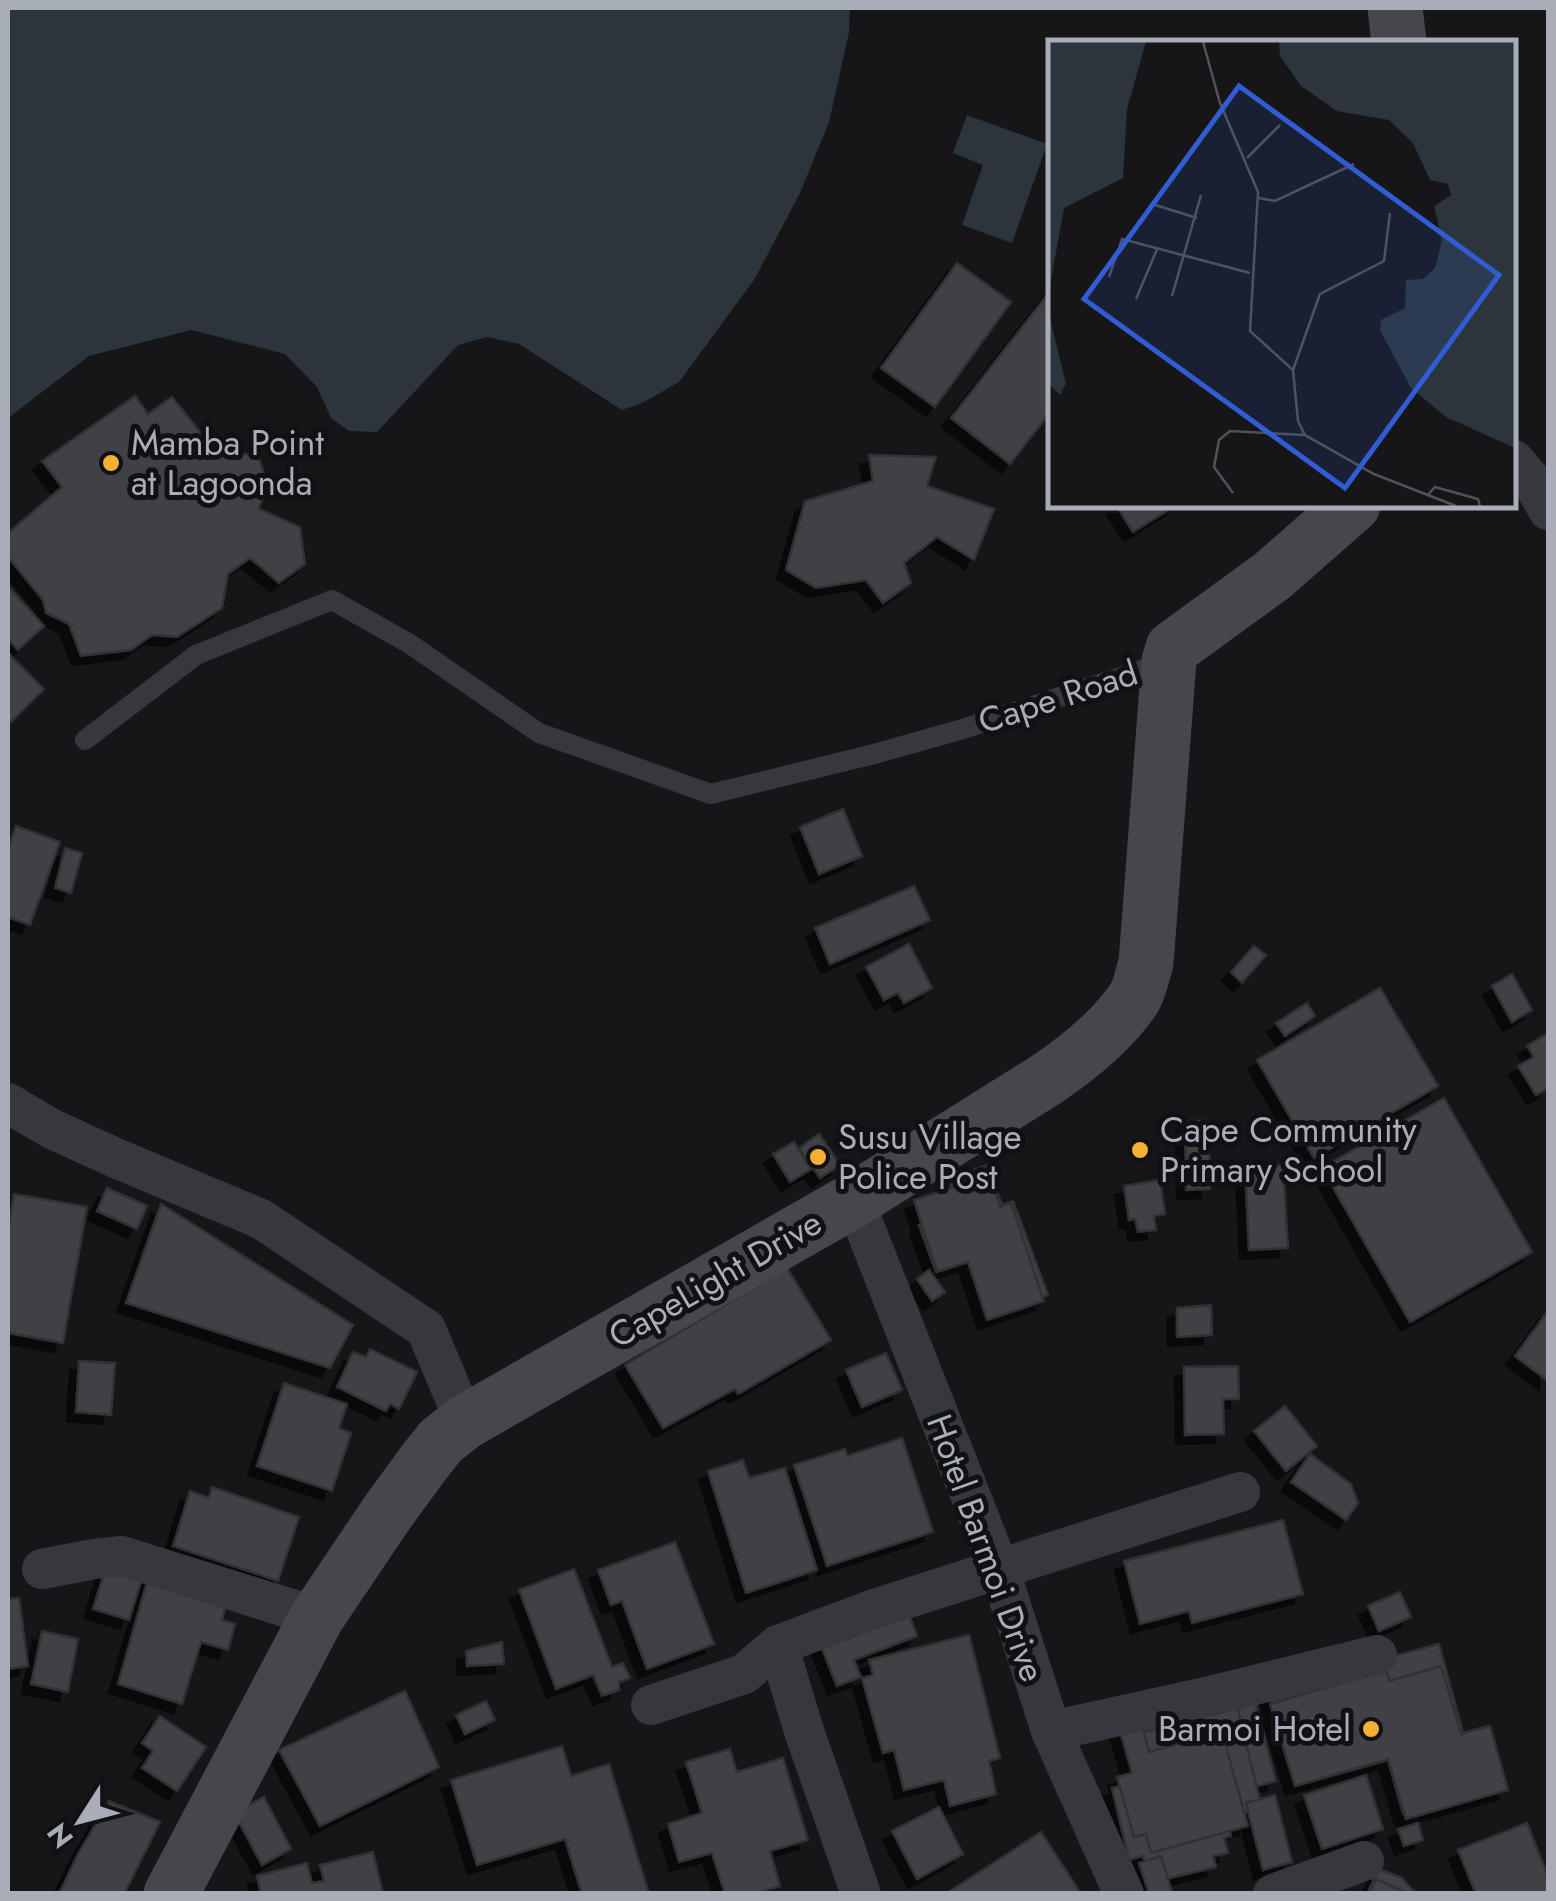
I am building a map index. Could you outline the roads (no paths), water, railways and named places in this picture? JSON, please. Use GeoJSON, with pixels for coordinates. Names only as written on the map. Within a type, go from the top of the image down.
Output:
{"type":"FeatureCollection","features":[{"type":"Feature","properties":{"kind":"street"},"geometry":{"type":"LineString","coordinates":[[1395,8],[1399,40]]}},
{"type":"Feature","properties":{"kind":"street"},"geometry":{"type":"LineString","coordinates":[[1516,462],[1548,510]]}},
{"type":"Feature","properties":{"kind":"street","name":"Cape Road"},"geometry":{"type":"LineString","coordinates":[[1169,661],[1174,648],[1272,576],[1350,508]]}},
{"type":"Feature","properties":{"kind":"street","name":"CapeLight Drive"},"geometry":{"type":"LineString","coordinates":[[171,1894],[317,1616],[386,1513],[441,1441],[465,1422],[854,1200],[1070,1063],[1136,998],[1146,963],[1169,661]]}},
{"type":"Feature","properties":{"kind":"street"},"geometry":{"type":"LineString","coordinates":[[8,1103],[101,1152],[261,1219],[426,1330],[465,1422]]}},
{"type":"Feature","properties":{"kind":"street","name":"Hotel Barmoi Drive"},"geometry":{"type":"LineString","coordinates":[[854,1200],[998,1568],[1050,1731],[1124,1894]]}},
{"type":"Feature","properties":{"kind":"street"},"geometry":{"type":"LineString","coordinates":[[651,1705],[744,1674],[778,1645],[874,1609],[1240,1492]]}},
{"type":"Feature","properties":{"kind":"street"},"geometry":{"type":"LineString","coordinates":[[42,1569],[122,1556],[317,1616]]}},
{"type":"Feature","properties":{"kind":"street"},"geometry":{"type":"LineString","coordinates":[[778,1645],[861,1894]]}},
{"type":"Feature","properties":{"kind":"street"},"geometry":{"type":"LineString","coordinates":[[1050,1731],[1377,1655]]}},
{"type":"Feature","properties":{"kind":"street"},"geometry":{"type":"LineString","coordinates":[[1273,1894],[1364,1861]]}},
{"type":"Feature","properties":{"kind":"lane","name":"Cape Road"},"geometry":{"type":"LineString","coordinates":[[86,740],[196,655],[332,600],[410,644],[539,733],[711,794],[945,734],[1169,661]]}},
{"type":"Feature","properties":{"kind":"place","name":"Mamba Point at Lagoonda"},"geometry":{"type":"Point","coordinates":[111,463]}},
{"type":"Feature","properties":{"kind":"place","name":"Cape Community Primary School"},"geometry":{"type":"Point","coordinates":[1140,1150]}},
{"type":"Feature","properties":{"kind":"place","name":"Susu Village Police Post"},"geometry":{"type":"Point","coordinates":[818,1157]}},
{"type":"Feature","properties":{"kind":"place","name":"Barmoi Hotel"},"geometry":{"type":"Point","coordinates":[1371,1729]}}]}
